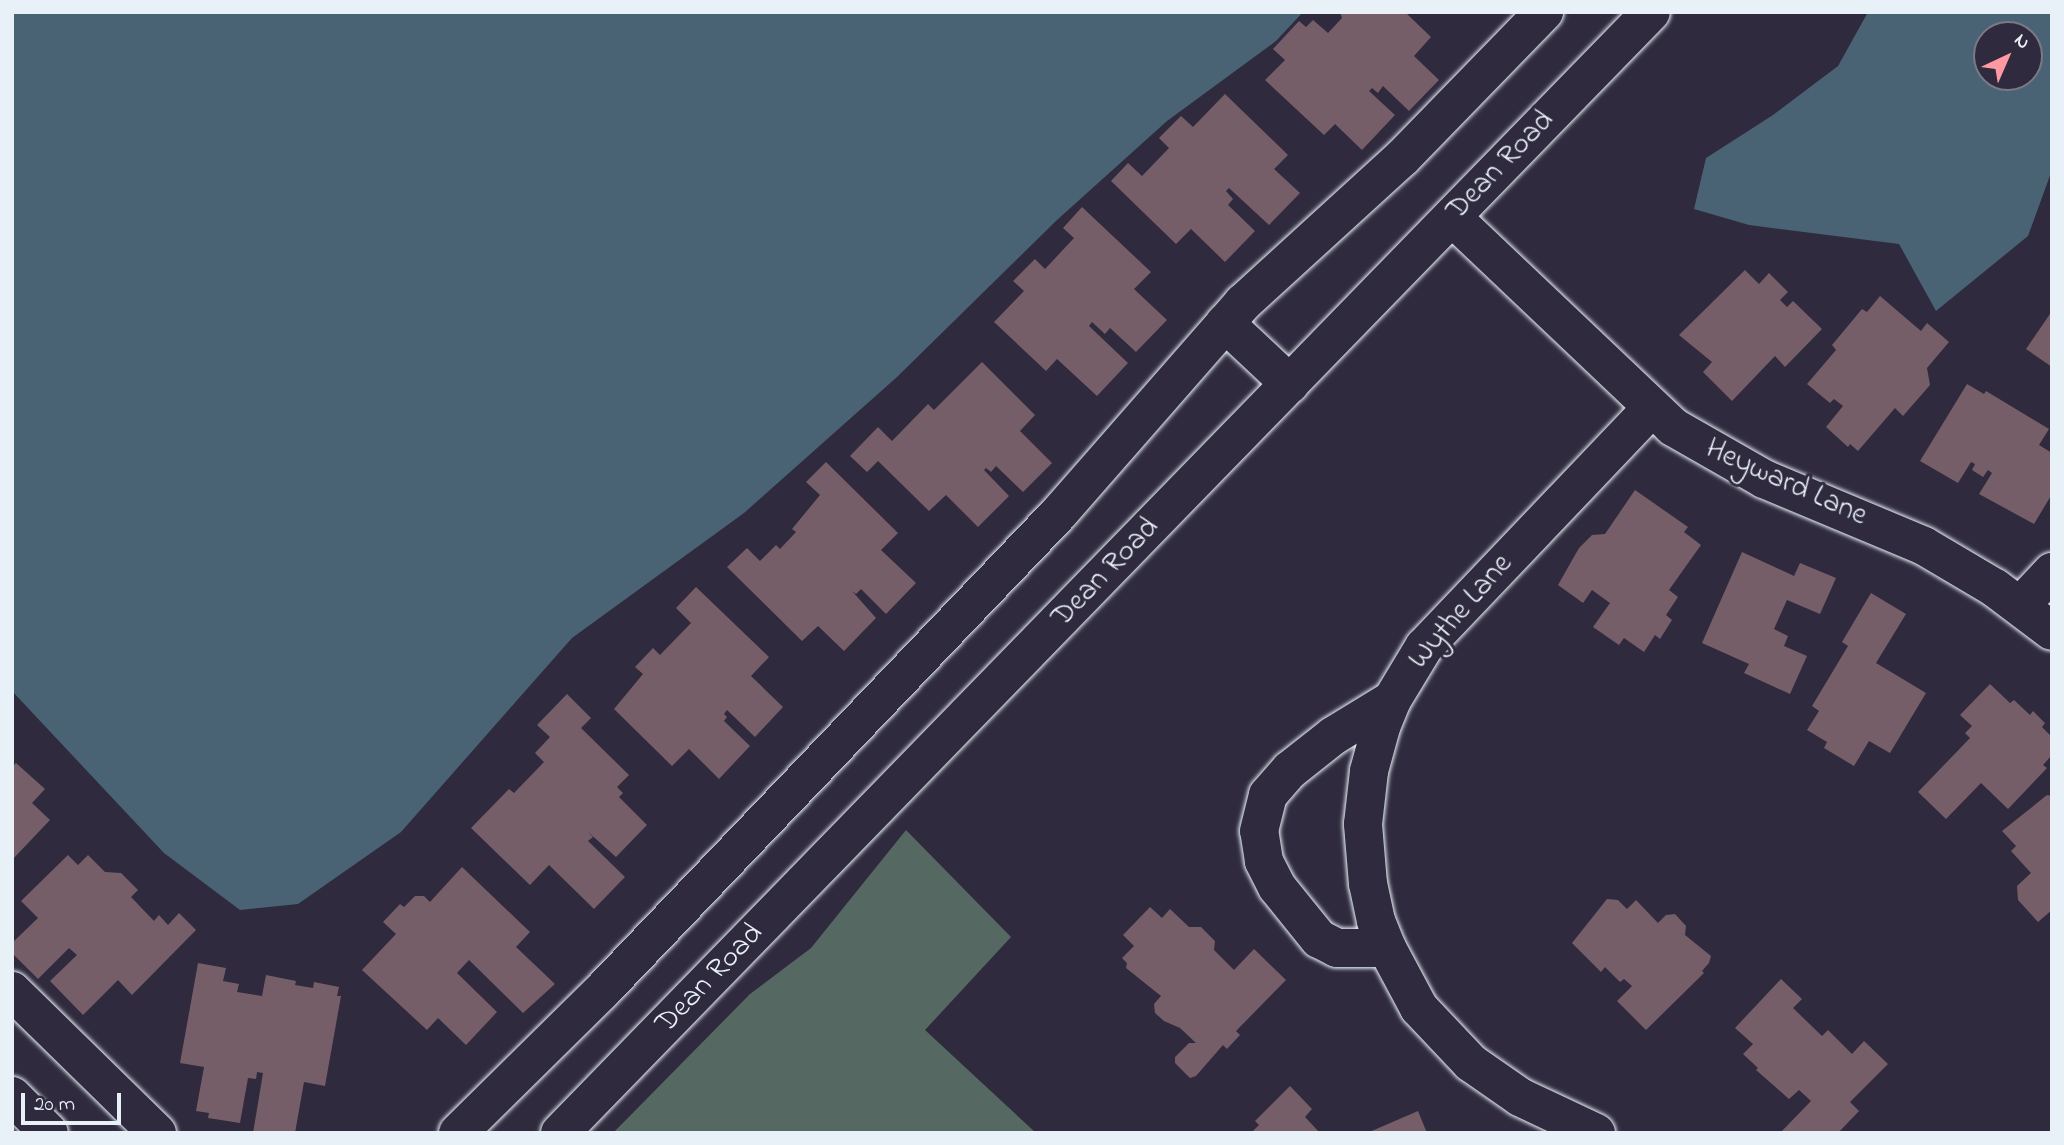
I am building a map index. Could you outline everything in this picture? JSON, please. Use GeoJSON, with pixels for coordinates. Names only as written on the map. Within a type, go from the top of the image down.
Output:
{"type":"FeatureCollection","features":[{"type":"Feature","properties":{"kind":"street"},"geometry":{"type":"LineString","coordinates":[[458,1133],[649,942],[1060,512],[1271,274],[1402,158],[1544,12]]}},
{"type":"Feature","properties":{"kind":"street","name":"Dean Road"},"geometry":{"type":"LineString","coordinates":[[560,1133],[1651,12]]}},
{"type":"Feature","properties":{"kind":"street","name":"Heyward Lane"},"geometry":{"type":"LineString","coordinates":[[1452,217],[1672,427],[1730,463],[1924,545],[2020,606],[2052,631]]}},
{"type":"Feature","properties":{"kind":"street"},"geometry":{"type":"LineString","coordinates":[[1225,323],[1290,384]]}},
{"type":"Feature","properties":{"kind":"street","name":"Wythe Lane"},"geometry":{"type":"LineString","coordinates":[[1596,1133],[1520,1097],[1471,1063],[1419,1008],[1387,948],[1368,884],[1363,824],[1372,756],[1392,700],[1418,656],[1440,628],[1651,409]]}},
{"type":"Feature","properties":{"kind":"street"},"geometry":{"type":"LineString","coordinates":[[2020,606],[2052,572]]}},
{"type":"Feature","properties":{"kind":"street"},"geometry":{"type":"LineString","coordinates":[[1387,948],[1337,948],[1319,939],[1277,887],[1264,861],[1259,831],[1268,795],[1290,770],[1333,736],[1392,700]]}},
{"type":"Feature","properties":{"kind":"street"},"geometry":{"type":"LineString","coordinates":[[12,991],[157,1133]]}},
{"type":"Feature","properties":{"kind":"street"},"geometry":{"type":"LineString","coordinates":[[12,1096],[50,1133]]}},
{"type":"Feature","properties":{"kind":"green space"},"geometry":{"type":"Polygon","coordinates":[[[906,830],[1011,937],[925,1030],[1036,1133],[613,1133],[750,994],[811,948],[906,830]]]}},
{"type":"Feature","properties":{"kind":"water"},"geometry":{"type":"Polygon","coordinates":[[[12,12],[1303,12],[1276,41],[1167,121],[1057,220],[897,377],[744,513],[572,638],[401,832],[298,904],[240,910],[164,853],[12,691],[12,12]]]}},
{"type":"Feature","properties":{"kind":"water"},"geometry":{"type":"Polygon","coordinates":[[[1868,12],[2052,12],[2052,170],[2028,236],[1936,311],[1899,244],[1749,225],[1694,209],[1706,158],[1773,115],[1838,66],[1868,12]]]}},
{"type":"Feature","properties":{"kind":"building"},"geometry":{"type":"Polygon","coordinates":[[[1340,12],[1405,12],[1431,37],[1414,56],[1439,80],[1409,111],[1383,86],[1378,93],[1372,88],[1369,91],[1395,115],[1362,150],[1335,124],[1324,135],[1265,80],[1285,60],[1273,49],[1299,21],[1306,27],[1313,20],[1328,33],[1342,18],[1340,12]]]}},
{"type":"Feature","properties":{"kind":"building"},"geometry":{"type":"Polygon","coordinates":[[[1225,94],[1288,155],[1274,169],[1300,193],[1269,225],[1229,188],[1226,191],[1233,199],[1228,205],[1255,231],[1225,262],[1191,229],[1176,244],[1111,181],[1128,163],[1142,176],[1169,148],[1159,138],[1181,116],[1193,127],[1225,94]]]}},
{"type":"Feature","properties":{"kind":"building"},"geometry":{"type":"Polygon","coordinates":[[[1082,207],[1151,272],[1134,289],[1167,320],[1136,352],[1110,328],[1105,334],[1092,322],[1089,326],[1128,363],[1097,396],[1057,359],[1046,371],[994,322],[1024,291],[1013,281],[1035,259],[1045,269],[1074,238],[1063,228],[1082,207]]]}},
{"type":"Feature","properties":{"kind":"building"},"geometry":{"type":"Polygon","coordinates":[[[1745,270],[1759,284],[1769,273],[1788,292],[1780,300],[1787,307],[1793,301],[1822,329],[1785,367],[1775,356],[1732,401],[1703,372],[1712,362],[1679,335],[1745,270]]]}},
{"type":"Feature","properties":{"kind":"building"},"geometry":{"type":"Polygon","coordinates":[[[1880,296],[1921,331],[1927,323],[1949,342],[1927,368],[1930,385],[1903,416],[1895,408],[1858,451],[1850,444],[1848,447],[1826,427],[1843,406],[1834,399],[1830,403],[1807,384],[1836,350],[1832,345],[1862,309],[1867,312],[1880,296]]]}},
{"type":"Feature","properties":{"kind":"building"},"geometry":{"type":"Polygon","coordinates":[[[2052,311],[2052,367],[2026,349],[2052,311]]]}},
{"type":"Feature","properties":{"kind":"building"},"geometry":{"type":"Polygon","coordinates":[[[982,362],[1035,415],[1020,431],[1052,463],[1023,492],[996,466],[991,472],[986,468],[984,470],[1009,496],[978,527],[946,495],[929,511],[878,461],[867,472],[850,456],[878,427],[892,441],[928,404],[934,410],[982,362]]]}},
{"type":"Feature","properties":{"kind":"building"},"geometry":{"type":"Polygon","coordinates":[[[1967,384],[1984,394],[1986,391],[2049,429],[2039,445],[2052,453],[2052,494],[2034,524],[1979,494],[1992,473],[1988,470],[1983,477],[1972,470],[1975,464],[1971,462],[1958,483],[1920,461],[1967,384]]]}},
{"type":"Feature","properties":{"kind":"building"},"geometry":{"type":"Polygon","coordinates":[[[826,462],[898,533],[881,550],[916,583],[886,614],[861,589],[856,594],[852,591],[876,618],[844,651],[818,626],[802,641],[727,567],[747,548],[760,561],[776,545],[780,549],[796,532],[792,529],[820,495],[806,482],[826,462]]]}},
{"type":"Feature","properties":{"kind":"building"},"geometry":{"type":"Polygon","coordinates":[[[1635,490],[1688,527],[1684,532],[1701,545],[1669,590],[1678,597],[1666,615],[1672,620],[1660,639],[1655,635],[1644,652],[1624,638],[1619,645],[1593,627],[1610,603],[1592,590],[1583,603],[1558,585],[1579,548],[1592,535],[1605,534],[1635,490]]]}},
{"type":"Feature","properties":{"kind":"building"},"geometry":{"type":"Polygon","coordinates":[[[1742,552],[1794,576],[1800,563],[1836,578],[1820,614],[1787,600],[1774,629],[1788,636],[1784,646],[1807,656],[1790,694],[1744,673],[1749,664],[1702,643],[1742,552]]]}},
{"type":"Feature","properties":{"kind":"building"},"geometry":{"type":"Polygon","coordinates":[[[696,587],[769,657],[751,676],[783,707],[755,737],[727,710],[724,721],[750,746],[719,779],[689,749],[672,766],[614,709],[643,674],[635,667],[653,648],[660,655],[691,623],[676,608],[696,587]]]}},
{"type":"Feature","properties":{"kind":"building"},"geometry":{"type":"Polygon","coordinates":[[[1871,593],[1906,614],[1876,663],[1926,693],[1890,753],[1869,741],[1854,766],[1824,748],[1827,742],[1807,730],[1819,711],[1812,706],[1848,646],[1842,642],[1871,593]]]}},
{"type":"Feature","properties":{"kind":"building"},"geometry":{"type":"Polygon","coordinates":[[[1990,684],[2010,703],[2014,700],[2030,715],[2033,711],[2045,723],[2042,727],[2052,737],[2052,755],[2043,765],[2047,768],[2008,809],[1981,783],[1946,819],[1918,792],[1970,738],[1965,733],[1972,726],[1960,715],[1990,684]]]}},
{"type":"Feature","properties":{"kind":"building"},"geometry":{"type":"Polygon","coordinates":[[[567,694],[591,718],[581,728],[629,775],[617,787],[623,793],[619,797],[647,825],[616,857],[587,831],[593,837],[588,841],[625,877],[594,909],[549,865],[530,885],[471,828],[509,789],[514,793],[544,762],[535,753],[550,737],[537,725],[567,694]]]}},
{"type":"Feature","properties":{"kind":"building"},"geometry":{"type":"Polygon","coordinates":[[[16,763],[45,789],[32,803],[50,820],[12,860],[12,767],[16,763]]]}},
{"type":"Feature","properties":{"kind":"building"},"geometry":{"type":"Polygon","coordinates":[[[2047,795],[2052,796],[2052,910],[2038,922],[2018,900],[2017,886],[2031,873],[2011,851],[2016,846],[2002,831],[2047,795]]]}},
{"type":"Feature","properties":{"kind":"building"},"geometry":{"type":"Polygon","coordinates":[[[68,855],[78,865],[88,855],[105,872],[121,873],[138,890],[131,897],[154,921],[159,915],[168,925],[179,913],[196,930],[132,995],[118,980],[83,1015],[50,981],[77,955],[69,948],[38,979],[12,953],[12,943],[38,918],[21,901],[68,855]]]}},
{"type":"Feature","properties":{"kind":"building"},"geometry":{"type":"Polygon","coordinates":[[[462,867],[530,932],[516,947],[555,984],[523,1013],[469,960],[457,973],[497,1012],[466,1045],[438,1018],[427,1030],[362,970],[396,934],[383,922],[400,904],[404,907],[415,896],[424,896],[430,902],[462,867]]]}},
{"type":"Feature","properties":{"kind":"building"},"geometry":{"type":"Polygon","coordinates":[[[1607,899],[1618,900],[1627,909],[1636,900],[1658,923],[1666,915],[1675,914],[1686,926],[1685,935],[1711,956],[1702,971],[1704,973],[1646,1030],[1617,1001],[1632,986],[1624,979],[1620,982],[1605,967],[1601,972],[1572,943],[1607,899]]]}},
{"type":"Feature","properties":{"kind":"building"},"geometry":{"type":"Polygon","coordinates":[[[1150,907],[1162,918],[1170,909],[1189,927],[1201,927],[1215,941],[1214,950],[1234,970],[1254,949],[1286,980],[1236,1031],[1240,1035],[1227,1049],[1223,1045],[1196,1076],[1190,1078],[1175,1063],[1175,1057],[1189,1043],[1196,1043],[1180,1028],[1164,1021],[1155,1013],[1154,1004],[1161,996],[1126,968],[1127,963],[1122,958],[1134,946],[1123,935],[1150,907]]]}},
{"type":"Feature","properties":{"kind":"building"},"geometry":{"type":"Polygon","coordinates":[[[198,963],[226,968],[223,981],[239,984],[237,992],[262,996],[266,975],[296,981],[295,985],[313,988],[314,982],[339,987],[337,996],[341,996],[325,1086],[304,1082],[295,1133],[253,1133],[263,1073],[257,1072],[256,1079],[248,1078],[240,1123],[208,1118],[209,1113],[196,1111],[204,1067],[180,1063],[198,963]]]}},
{"type":"Feature","properties":{"kind":"building"},"geometry":{"type":"Polygon","coordinates":[[[1781,979],[1802,999],[1793,1008],[1822,1036],[1828,1030],[1852,1054],[1864,1041],[1888,1064],[1850,1102],[1859,1111],[1838,1133],[1780,1133],[1811,1101],[1799,1090],[1789,1099],[1756,1070],[1758,1068],[1743,1054],[1753,1044],[1735,1028],[1781,979]]]}},
{"type":"Feature","properties":{"kind":"building"},"geometry":{"type":"Polygon","coordinates":[[[1290,1086],[1312,1109],[1305,1117],[1320,1133],[1251,1133],[1259,1125],[1255,1121],[1290,1086]]]}},
{"type":"Feature","properties":{"kind":"building"},"geometry":{"type":"Polygon","coordinates":[[[1418,1111],[1427,1133],[1367,1133],[1418,1111]]]}}]}
